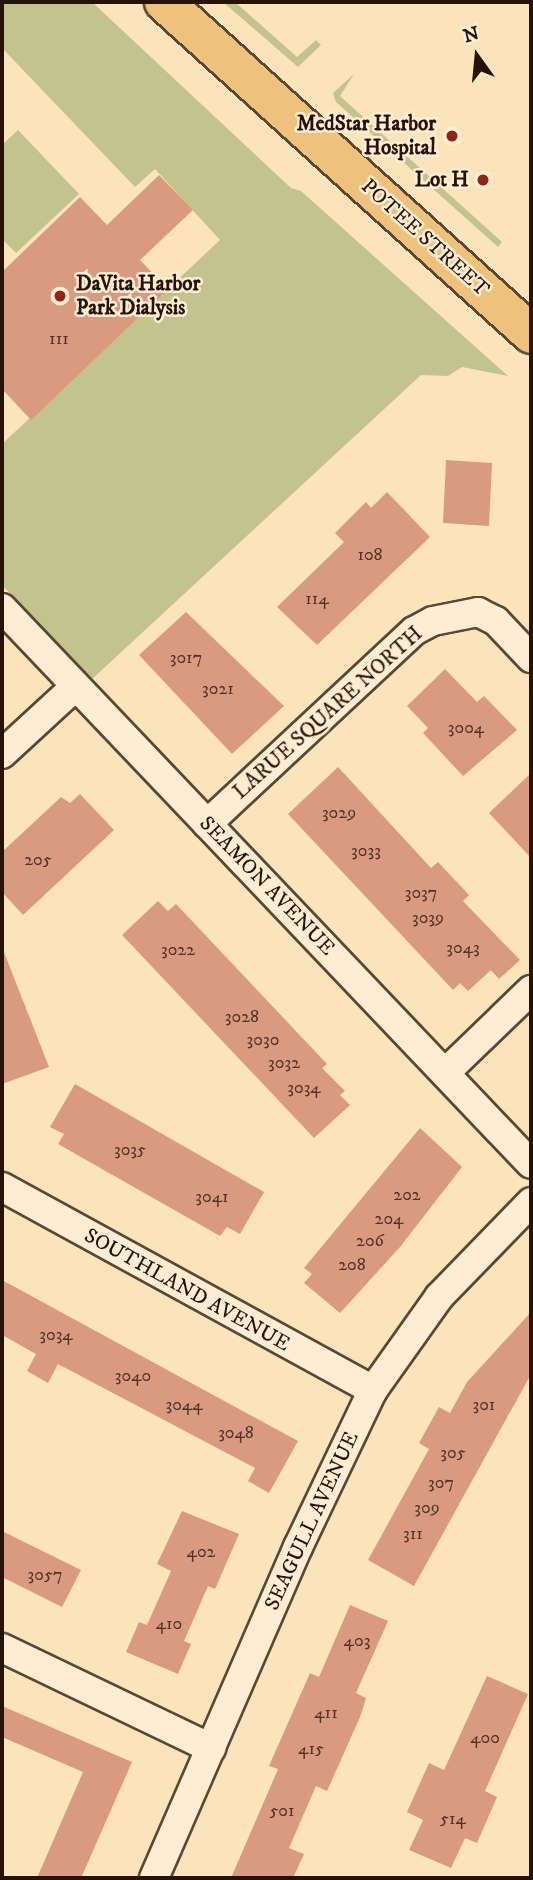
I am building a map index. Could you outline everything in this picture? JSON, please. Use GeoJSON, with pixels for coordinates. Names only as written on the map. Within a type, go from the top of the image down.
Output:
{"type":"FeatureCollection","features":[{"type":"Feature","properties":{"kind":"main road","name":"POTEE STREET"},"geometry":{"type":"LineString","coordinates":[[164,2],[531,334]]}},
{"type":"Feature","properties":{"kind":"street","name":"SEAMON AVENUE"},"geometry":{"type":"LineString","coordinates":[[2,608],[531,1164]]}},
{"type":"Feature","properties":{"kind":"street","name":"LARUE SQUARE NORTH"},"geometry":{"type":"LineString","coordinates":[[207,824],[414,631],[455,614],[478,612],[496,621],[531,658]]}},
{"type":"Feature","properties":{"kind":"street"},"geometry":{"type":"LineString","coordinates":[[2,754],[76,686]]}},
{"type":"Feature","properties":{"kind":"street"},"geometry":{"type":"LineString","coordinates":[[445,1073],[531,990]]}},
{"type":"Feature","properties":{"kind":"street","name":"SOUTHLAND AVENUE"},"geometry":{"type":"LineString","coordinates":[[2,1187],[373,1390]]}},
{"type":"Feature","properties":{"kind":"street","name":"SEAGULL AVENUE"},"geometry":{"type":"LineString","coordinates":[[154,1878],[298,1547],[373,1390],[439,1297],[531,1202]]}},
{"type":"Feature","properties":{"kind":"street"},"geometry":{"type":"LineString","coordinates":[[2,1647],[211,1748]]}},
{"type":"Feature","properties":{"kind":"green space"},"geometry":{"type":"Polygon","coordinates":[[[2,2],[92,2],[291,188],[301,191],[508,376],[462,367],[448,376],[421,375],[91,680],[2,585],[2,444],[220,240],[155,169],[135,187],[2,48],[2,2]]]}},
{"type":"Feature","properties":{"kind":"green space"},"geometry":{"type":"Polygon","coordinates":[[[223,2],[235,2],[297,57],[316,40],[321,45],[298,67],[223,2]]]}},
{"type":"Feature","properties":{"kind":"green space"},"geometry":{"type":"Polygon","coordinates":[[[354,74],[340,96],[502,242],[498,247],[336,102],[333,93],[354,74]]]}},
{"type":"Feature","properties":{"kind":"green space"},"geometry":{"type":"Polygon","coordinates":[[[18,130],[79,194],[16,253],[2,239],[2,145],[18,130]]]}},
{"type":"Feature","properties":{"kind":"building"},"geometry":{"type":"Polygon","coordinates":[[[159,175],[193,210],[140,260],[168,289],[31,420],[2,389],[2,272],[80,197],[107,225],[159,175]]]}},
{"type":"Feature","properties":{"kind":"building"},"geometry":{"type":"Polygon","coordinates":[[[446,460],[492,463],[489,526],[443,523],[446,460]]]}},
{"type":"Feature","properties":{"kind":"building"},"geometry":{"type":"Polygon","coordinates":[[[387,492],[430,537],[317,645],[277,607],[344,542],[335,533],[366,502],[371,508],[387,492]]]}},
{"type":"Feature","properties":{"kind":"building"},"geometry":{"type":"Polygon","coordinates":[[[186,612],[284,706],[232,754],[139,655],[186,612]]]}},
{"type":"Feature","properties":{"kind":"building"},"geometry":{"type":"Polygon","coordinates":[[[445,669],[477,702],[484,696],[517,730],[463,776],[423,733],[428,728],[407,706],[445,669]]]}},
{"type":"Feature","properties":{"kind":"building"},"geometry":{"type":"Polygon","coordinates":[[[338,767],[431,868],[438,862],[469,895],[463,901],[520,960],[499,979],[491,970],[468,991],[460,983],[453,990],[288,814],[338,767]]]}},
{"type":"Feature","properties":{"kind":"building"},"geometry":{"type":"Polygon","coordinates":[[[531,773],[531,858],[489,813],[531,773]]]}},
{"type":"Feature","properties":{"kind":"building"},"geometry":{"type":"Polygon","coordinates":[[[80,794],[114,830],[23,915],[2,892],[2,852],[61,797],[70,803],[80,794]]]}},
{"type":"Feature","properties":{"kind":"building"},"geometry":{"type":"Polygon","coordinates":[[[158,901],[168,911],[176,904],[327,1064],[322,1068],[345,1091],[340,1095],[350,1105],[314,1138],[122,935],[158,901]]]}},
{"type":"Feature","properties":{"kind":"building"},"geometry":{"type":"Polygon","coordinates":[[[2,947],[49,1067],[2,1084],[2,947]]]}},
{"type":"Feature","properties":{"kind":"building"},"geometry":{"type":"Polygon","coordinates":[[[75,1084],[264,1192],[240,1234],[227,1227],[220,1236],[58,1144],[64,1134],[50,1127],[75,1084]]]}},
{"type":"Feature","properties":{"kind":"building"},"geometry":{"type":"Polygon","coordinates":[[[420,1128],[462,1167],[400,1247],[340,1313],[304,1283],[312,1274],[304,1268],[420,1128]]]}},
{"type":"Feature","properties":{"kind":"building"},"geometry":{"type":"Polygon","coordinates":[[[2,1280],[298,1441],[269,1493],[248,1481],[255,1468],[58,1364],[48,1383],[27,1371],[36,1354],[2,1335],[2,1280]]]}},
{"type":"Feature","properties":{"kind":"building"},"geometry":{"type":"Polygon","coordinates":[[[531,1312],[531,1374],[414,1586],[368,1560],[429,1449],[419,1443],[439,1407],[450,1413],[467,1382],[531,1312]]]}},
{"type":"Feature","properties":{"kind":"building"},"geometry":{"type":"Polygon","coordinates":[[[182,1511],[239,1534],[215,1589],[208,1586],[184,1641],[191,1644],[178,1674],[126,1652],[139,1622],[147,1625],[171,1571],[157,1564],[182,1511]]]}},
{"type":"Feature","properties":{"kind":"building"},"geometry":{"type":"Polygon","coordinates":[[[2,1531],[81,1570],[62,1607],[2,1577],[2,1531]]]}},
{"type":"Feature","properties":{"kind":"building"},"geometry":{"type":"Polygon","coordinates":[[[350,1605],[388,1621],[356,1693],[366,1698],[360,1717],[327,1791],[316,1786],[289,1848],[304,1854],[293,1878],[231,1878],[278,1769],[269,1766],[310,1673],[319,1677],[350,1605]]]}},
{"type":"Feature","properties":{"kind":"building"},"geometry":{"type":"Polygon","coordinates":[[[487,1676],[528,1694],[485,1791],[497,1797],[477,1843],[465,1838],[451,1868],[409,1850],[423,1820],[407,1812],[429,1763],[444,1770],[487,1676]]]}},
{"type":"Feature","properties":{"kind":"building"},"geometry":{"type":"Polygon","coordinates":[[[2,1706],[132,1762],[81,1878],[37,1878],[83,1772],[2,1737],[2,1706]]]}},
{"type":"Feature","properties":{"kind":"place","name":"MedStar Harbor Hospital"},"geometry":{"type":"Point","coordinates":[452,136]}},
{"type":"Feature","properties":{"kind":"place","name":"Lot H"},"geometry":{"type":"Point","coordinates":[483,180]}},
{"type":"Feature","properties":{"kind":"place","name":"DaVita Harbor Park Dialysis"},"geometry":{"type":"Point","coordinates":[60,296]}}]}
